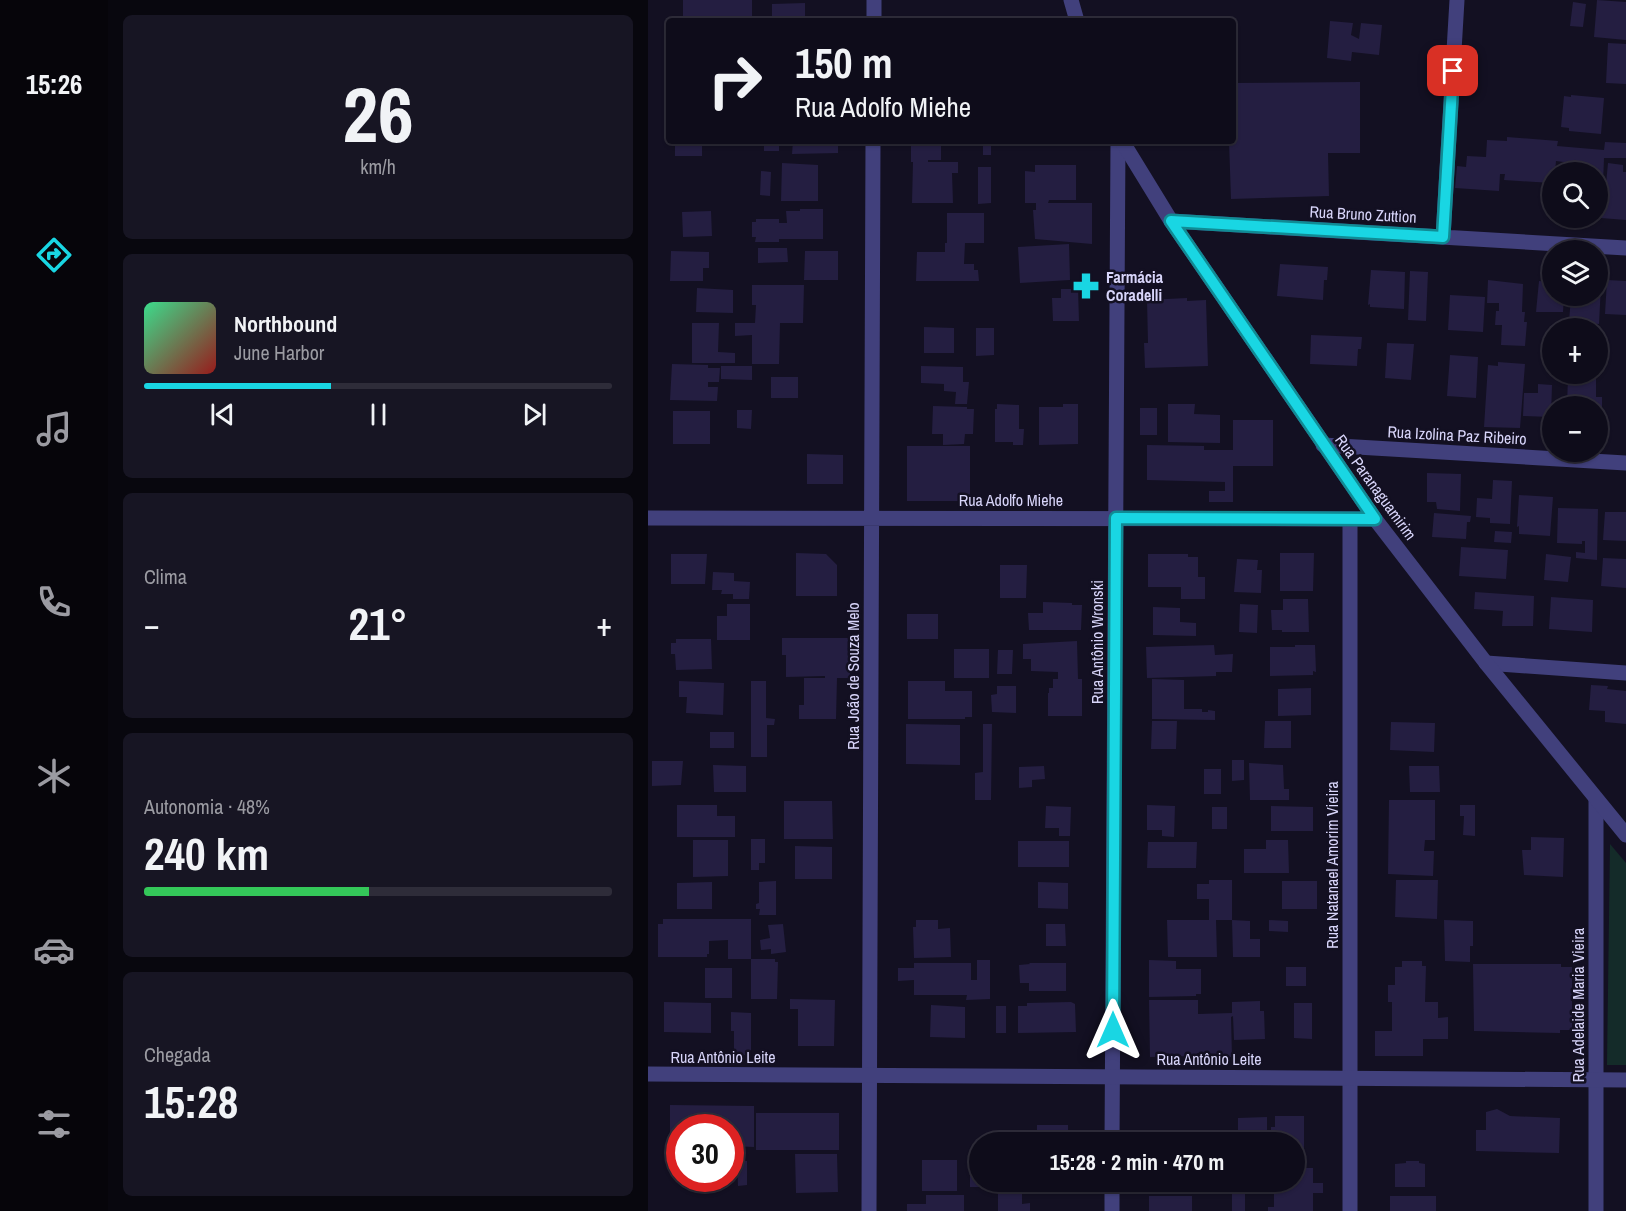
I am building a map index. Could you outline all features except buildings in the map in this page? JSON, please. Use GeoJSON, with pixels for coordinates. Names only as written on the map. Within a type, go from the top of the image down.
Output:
{"type":"FeatureCollection","features":[{"type":"Feature","properties":{"kind":"street"},"geometry":{"type":"LineString","coordinates":[[874,0],[874,18]]}},
{"type":"Feature","properties":{"kind":"street"},"geometry":{"type":"LineString","coordinates":[[1071,0],[1076,18]]}},
{"type":"Feature","properties":{"kind":"street"},"geometry":{"type":"LineString","coordinates":[[1443,237],[1457,0]]}},
{"type":"Feature","properties":{"kind":"street","name":"Rua João de Souza Melo"},"geometry":{"type":"LineString","coordinates":[[869,1211],[873,144]]}},
{"type":"Feature","properties":{"kind":"street","name":"Rua Antônio Wronski"},"geometry":{"type":"LineString","coordinates":[[1112,1132],[1120,144]]}},
{"type":"Feature","properties":{"kind":"street","name":"Rua Paranaguamirim"},"geometry":{"type":"LineString","coordinates":[[1122,144],[1171,221],[1375,519],[1486,663],[1626,835]]}},
{"type":"Feature","properties":{"kind":"street","name":"Rua Bruno Zuttion"},"geometry":{"type":"LineString","coordinates":[[1171,221],[1626,248]]}},
{"type":"Feature","properties":{"kind":"street","name":"Rua Izolina Paz Ribeiro"},"geometry":{"type":"LineString","coordinates":[[1323,445],[1626,463]]}},
{"type":"Feature","properties":{"kind":"street","name":"Rua Adolfo Miehe"},"geometry":{"type":"LineString","coordinates":[[648,518],[1375,519]]}},
{"type":"Feature","properties":{"kind":"street","name":"Rua Natanael Amorim Vieira"},"geometry":{"type":"LineString","coordinates":[[1350,519],[1350,1211]]}},
{"type":"Feature","properties":{"kind":"street"},"geometry":{"type":"LineString","coordinates":[[1486,663],[1626,673]]}},
{"type":"Feature","properties":{"kind":"street","name":"Rua Adelaide Maria Vieira"},"geometry":{"type":"LineString","coordinates":[[1596,799],[1596,1211]]}},
{"type":"Feature","properties":{"kind":"street","name":"Rua Antônio Leite"},"geometry":{"type":"LineString","coordinates":[[648,1074],[1626,1080]]}},
{"type":"Feature","properties":{"kind":"street"},"geometry":{"type":"LineString","coordinates":[[1112,1192],[1112,1211]]}},
{"type":"Feature","properties":{"kind":"green space"},"geometry":{"type":"Polygon","coordinates":[[[1610,844],[1626,863],[1626,1065],[1607,1065],[1610,844]]]}},
{"type":"Feature","properties":{"kind":"place","name":"Farmácia Coradelli"},"geometry":{"type":"Point","coordinates":[1086,286]}},
{"type":"Feature","properties":{"kind":"route"},"geometry":{"type":"LineString","coordinates":[[1113,1030],[1116,518],[1375,519],[1171,221],[1443,237],[1453,71]]}}]}
